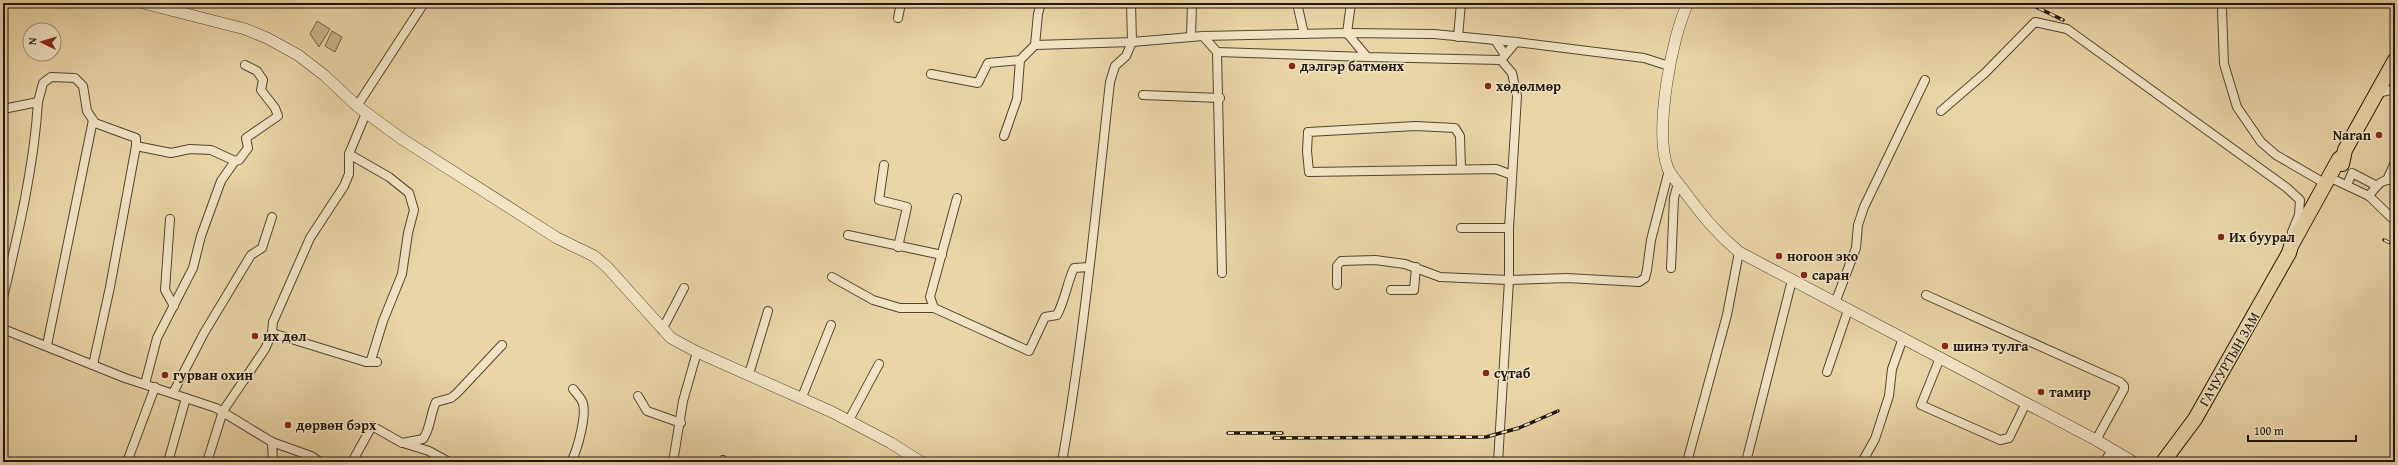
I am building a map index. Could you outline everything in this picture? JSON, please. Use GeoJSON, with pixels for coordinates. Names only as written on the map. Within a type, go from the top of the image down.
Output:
{"type":"FeatureCollection","features":[{"type":"Feature","properties":{"kind":"highway","name":"ГАЧУУРТЫН ЗАМ"},"geometry":{"type":"LineString","coordinates":[[2163,462],[2194,419],[2287,252],[2336,183],[2339,159],[2343,156],[2395,60]]}},
{"type":"Feature","properties":{"kind":"street"},"geometry":{"type":"LineString","coordinates":[[143,3],[245,29],[267,38],[312,64],[356,106],[402,139],[557,238],[594,256],[607,267],[662,330],[678,342],[697,352],[802,397],[849,420],[920,462]]}},
{"type":"Feature","properties":{"kind":"street"},"geometry":{"type":"LineString","coordinates":[[356,106],[424,3]]}},
{"type":"Feature","properties":{"kind":"street"},"geometry":{"type":"LineString","coordinates":[[898,18],[901,3]]}},
{"type":"Feature","properties":{"kind":"street"},"geometry":{"type":"LineString","coordinates":[[1004,136],[1017,99],[1020,60],[1035,45],[1038,14],[1041,3]]}},
{"type":"Feature","properties":{"kind":"street"},"geometry":{"type":"LineString","coordinates":[[1062,462],[1072,409],[1090,267],[1110,82],[1115,66],[1126,56],[1132,42],[1131,3]]}},
{"type":"Feature","properties":{"kind":"street"},"geometry":{"type":"LineString","coordinates":[[1191,37],[1192,3]]}},
{"type":"Feature","properties":{"kind":"street"},"geometry":{"type":"LineString","coordinates":[[1297,3],[1304,34]]}},
{"type":"Feature","properties":{"kind":"street"},"geometry":{"type":"LineString","coordinates":[[1351,3],[1347,33],[1366,57]]}},
{"type":"Feature","properties":{"kind":"street"},"geometry":{"type":"LineString","coordinates":[[1458,36],[1461,3]]}},
{"type":"Feature","properties":{"kind":"street"},"geometry":{"type":"LineString","coordinates":[[1688,3],[1680,20],[1669,66],[1663,129],[1663,151],[1669,170],[1716,232],[1739,252],[2026,402],[2113,449],[2133,462]]}},
{"type":"Feature","properties":{"kind":"street"},"geometry":{"type":"LineString","coordinates":[[2222,10],[2224,64],[2237,107],[2261,142],[2276,155],[2336,183],[2369,196],[2395,221]]}},
{"type":"Feature","properties":{"kind":"street"},"geometry":{"type":"LineString","coordinates":[[1941,112],[1985,73],[2035,22],[2067,30],[2292,192],[2300,200],[2299,214],[2287,252]]}},
{"type":"Feature","properties":{"kind":"street"},"geometry":{"type":"LineString","coordinates":[[1035,45],[1132,42],[1203,36],[1347,33],[1458,36],[1644,58],[1669,66]]}},
{"type":"Feature","properties":{"kind":"street"},"geometry":{"type":"LineString","coordinates":[[1203,36],[1218,52],[1222,273]]}},
{"type":"Feature","properties":{"kind":"street"},"geometry":{"type":"LineString","coordinates":[[1495,40],[1512,73],[1516,87],[1509,228],[1509,280],[1498,462]]}},
{"type":"Feature","properties":{"kind":"street"},"geometry":{"type":"LineString","coordinates":[[1503,58],[1516,42]]}},
{"type":"Feature","properties":{"kind":"street"},"geometry":{"type":"LineString","coordinates":[[1218,52],[1366,57],[1503,58]]}},
{"type":"Feature","properties":{"kind":"street"},"geometry":{"type":"LineString","coordinates":[[931,74],[978,82],[988,62],[1020,60]]}},
{"type":"Feature","properties":{"kind":"street"},"geometry":{"type":"LineString","coordinates":[[145,384],[157,338],[174,306],[175,300],[193,268],[201,236],[221,181],[235,161],[239,160],[248,148],[246,138],[278,116],[276,110],[260,90],[263,80],[257,71],[245,65]]}},
{"type":"Feature","properties":{"kind":"street"},"geometry":{"type":"LineString","coordinates":[[3,298],[16,242],[36,128],[38,102],[43,83],[51,77],[75,78],[83,86],[87,111],[95,123],[136,138],[136,146],[110,287],[93,364]]}},
{"type":"Feature","properties":{"kind":"street"},"geometry":{"type":"LineString","coordinates":[[1835,303],[1854,255],[1858,225],[1864,207],[1924,80]]}},
{"type":"Feature","properties":{"kind":"street"},"geometry":{"type":"LineString","coordinates":[[2377,93],[2395,89]]}},
{"type":"Feature","properties":{"kind":"street"},"geometry":{"type":"LineString","coordinates":[[1143,95],[1220,98]]}},
{"type":"Feature","properties":{"kind":"street"},"geometry":{"type":"LineString","coordinates":[[3,109],[38,102]]}},
{"type":"Feature","properties":{"kind":"street"},"geometry":{"type":"LineString","coordinates":[[207,462],[223,411],[265,349],[272,333],[273,322],[310,238],[344,186],[349,174],[349,154],[366,113]]}},
{"type":"Feature","properties":{"kind":"street"},"geometry":{"type":"LineString","coordinates":[[47,345],[93,120]]}},
{"type":"Feature","properties":{"kind":"street"},"geometry":{"type":"LineString","coordinates":[[1461,169],[1460,136],[1455,128],[1416,126],[1308,132],[1307,151],[1309,172],[1496,169],[1512,175]]}},
{"type":"Feature","properties":{"kind":"street"},"geometry":{"type":"LineString","coordinates":[[136,146],[171,153],[190,149],[211,150],[235,161]]}},
{"type":"Feature","properties":{"kind":"street"},"geometry":{"type":"LineString","coordinates":[[272,333],[366,362],[374,361],[383,321],[402,274],[408,233],[414,210],[409,193],[389,177],[349,154]]}},
{"type":"Feature","properties":{"kind":"street"},"geometry":{"type":"LineString","coordinates":[[2369,196],[2377,186],[2391,181],[2395,162]]}},
{"type":"Feature","properties":{"kind":"street"},"geometry":{"type":"LineString","coordinates":[[884,165],[880,200],[907,207],[898,247]]}},
{"type":"Feature","properties":{"kind":"street"},"geometry":{"type":"LineString","coordinates":[[1336,284],[1337,266],[1341,261],[1375,260],[1416,267],[1425,273],[1440,277],[1509,280],[1567,278],[1635,282],[1642,280],[1647,270],[1651,240],[1669,170]]}},
{"type":"Feature","properties":{"kind":"street"},"geometry":{"type":"LineString","coordinates":[[2336,183],[2352,173],[2377,186]]}},
{"type":"Feature","properties":{"kind":"street"},"geometry":{"type":"LineString","coordinates":[[1671,268],[1674,198],[1678,183]]}},
{"type":"Feature","properties":{"kind":"street"},"geometry":{"type":"LineString","coordinates":[[934,308],[930,297],[957,198]]}},
{"type":"Feature","properties":{"kind":"street"},"geometry":{"type":"LineString","coordinates":[[173,393],[204,333],[251,254],[262,248],[272,217]]}},
{"type":"Feature","properties":{"kind":"street"},"geometry":{"type":"LineString","coordinates":[[170,218],[164,290],[174,306]]}},
{"type":"Feature","properties":{"kind":"street"},"geometry":{"type":"LineString","coordinates":[[1461,228],[1509,228]]}},
{"type":"Feature","properties":{"kind":"street"},"geometry":{"type":"LineString","coordinates":[[848,235],[898,247],[942,255]]}},
{"type":"Feature","properties":{"kind":"street"},"geometry":{"type":"LineString","coordinates":[[1687,462],[1727,315],[1731,284],[1739,252]]}},
{"type":"Feature","properties":{"kind":"street"},"geometry":{"type":"LineString","coordinates":[[832,277],[873,300],[900,308],[934,308],[1029,350],[1045,317],[1057,315],[1062,306],[1067,282],[1074,268],[1090,267]]}},
{"type":"Feature","properties":{"kind":"street"},"geometry":{"type":"LineString","coordinates":[[1391,290],[1414,290],[1416,267]]}},
{"type":"Feature","properties":{"kind":"street"},"geometry":{"type":"LineString","coordinates":[[1746,462],[1792,280]]}},
{"type":"Feature","properties":{"kind":"street"},"geometry":{"type":"LineString","coordinates":[[662,330],[684,288]]}},
{"type":"Feature","properties":{"kind":"street"},"geometry":{"type":"LineString","coordinates":[[1926,295],[2120,382],[2124,386],[2124,389],[2096,440]]}},
{"type":"Feature","properties":{"kind":"street"},"geometry":{"type":"LineString","coordinates":[[1827,372],[1848,310]]}},
{"type":"Feature","properties":{"kind":"street"},"geometry":{"type":"LineString","coordinates":[[749,374],[768,311]]}},
{"type":"Feature","properties":{"kind":"street"},"geometry":{"type":"LineString","coordinates":[[802,397],[831,325]]}},
{"type":"Feature","properties":{"kind":"street"},"geometry":{"type":"LineString","coordinates":[[3,329],[145,384],[223,411],[272,442],[318,462]]}},
{"type":"Feature","properties":{"kind":"street"},"geometry":{"type":"LineString","coordinates":[[1862,462],[1877,432],[1889,396],[1892,369],[1903,338]]}},
{"type":"Feature","properties":{"kind":"street"},"geometry":{"type":"LineString","coordinates":[[402,443],[423,439],[428,432],[432,410],[436,402],[451,398],[457,393],[502,345]]}},
{"type":"Feature","properties":{"kind":"street"},"geometry":{"type":"LineString","coordinates":[[673,462],[681,423],[683,401],[697,352]]}},
{"type":"Feature","properties":{"kind":"street"},"geometry":{"type":"LineString","coordinates":[[1940,358],[1921,405],[1994,438],[2005,440],[2009,438],[2026,402]]}},
{"type":"Feature","properties":{"kind":"street"},"geometry":{"type":"LineString","coordinates":[[849,420],[879,364]]}},
{"type":"Feature","properties":{"kind":"street"},"geometry":{"type":"LineString","coordinates":[[127,462],[154,387]]}},
{"type":"Feature","properties":{"kind":"street"},"geometry":{"type":"LineString","coordinates":[[571,462],[578,444],[584,413],[583,402],[573,389]]}},
{"type":"Feature","properties":{"kind":"street"},"geometry":{"type":"LineString","coordinates":[[638,396],[647,411],[681,423]]}},
{"type":"Feature","properties":{"kind":"street"},"geometry":{"type":"LineString","coordinates":[[168,462],[186,398]]}},
{"type":"Feature","properties":{"kind":"street"},"geometry":{"type":"LineString","coordinates":[[352,462],[372,426],[402,443],[429,451],[449,462]]}},
{"type":"Feature","properties":{"kind":"street"},"geometry":{"type":"LineString","coordinates":[[272,442],[272,462]]}},
{"type":"Feature","properties":{"kind":"street"},"geometry":{"type":"LineString","coordinates":[[2104,462],[2113,449]]}},
{"type":"Feature","properties":{"kind":"shaded area"},"geometry":{"type":"Polygon","coordinates":[[[317,21],[330,29],[319,47],[310,34],[317,21]]]}},
{"type":"Feature","properties":{"kind":"shaded area"},"geometry":{"type":"Polygon","coordinates":[[[332,31],[342,37],[335,52],[325,46],[332,31]]]}},
{"type":"Feature","properties":{"kind":"railway"},"geometry":{"type":"LineString","coordinates":[[2028,3],[2063,20]]}},
{"type":"Feature","properties":{"kind":"railway"},"geometry":{"type":"LineString","coordinates":[[2384,240],[2395,245]]}},
{"type":"Feature","properties":{"kind":"railway"},"geometry":{"type":"LineString","coordinates":[[1274,438],[1486,437],[1519,428],[1558,411]]}},
{"type":"Feature","properties":{"kind":"railway"},"geometry":{"type":"LineString","coordinates":[[1228,433],[1282,433]]}},
{"type":"Feature","properties":{"kind":"place","name":"дэлгэр батмөнх"},"geometry":{"type":"Point","coordinates":[1292,66]}},
{"type":"Feature","properties":{"kind":"place","name":"хөдөлмөр"},"geometry":{"type":"Point","coordinates":[1488,86]}},
{"type":"Feature","properties":{"kind":"place","name":"Naran"},"geometry":{"type":"Point","coordinates":[2379,135]}},
{"type":"Feature","properties":{"kind":"place","name":"Их буурал"},"geometry":{"type":"Point","coordinates":[2221,237]}},
{"type":"Feature","properties":{"kind":"place","name":"ногоон эко"},"geometry":{"type":"Point","coordinates":[1779,256]}},
{"type":"Feature","properties":{"kind":"place","name":"саран"},"geometry":{"type":"Point","coordinates":[1804,275]}},
{"type":"Feature","properties":{"kind":"place","name":"их дөл"},"geometry":{"type":"Point","coordinates":[255,336]}},
{"type":"Feature","properties":{"kind":"place","name":"шинэ тулга"},"geometry":{"type":"Point","coordinates":[1945,346]}},
{"type":"Feature","properties":{"kind":"place","name":"сүтаб"},"geometry":{"type":"Point","coordinates":[1486,373]}},
{"type":"Feature","properties":{"kind":"place","name":"гурван охин"},"geometry":{"type":"Point","coordinates":[165,375]}},
{"type":"Feature","properties":{"kind":"place","name":"тамир"},"geometry":{"type":"Point","coordinates":[2041,392]}},
{"type":"Feature","properties":{"kind":"place","name":"дөрвөн бэрх"},"geometry":{"type":"Point","coordinates":[288,425]}}]}
